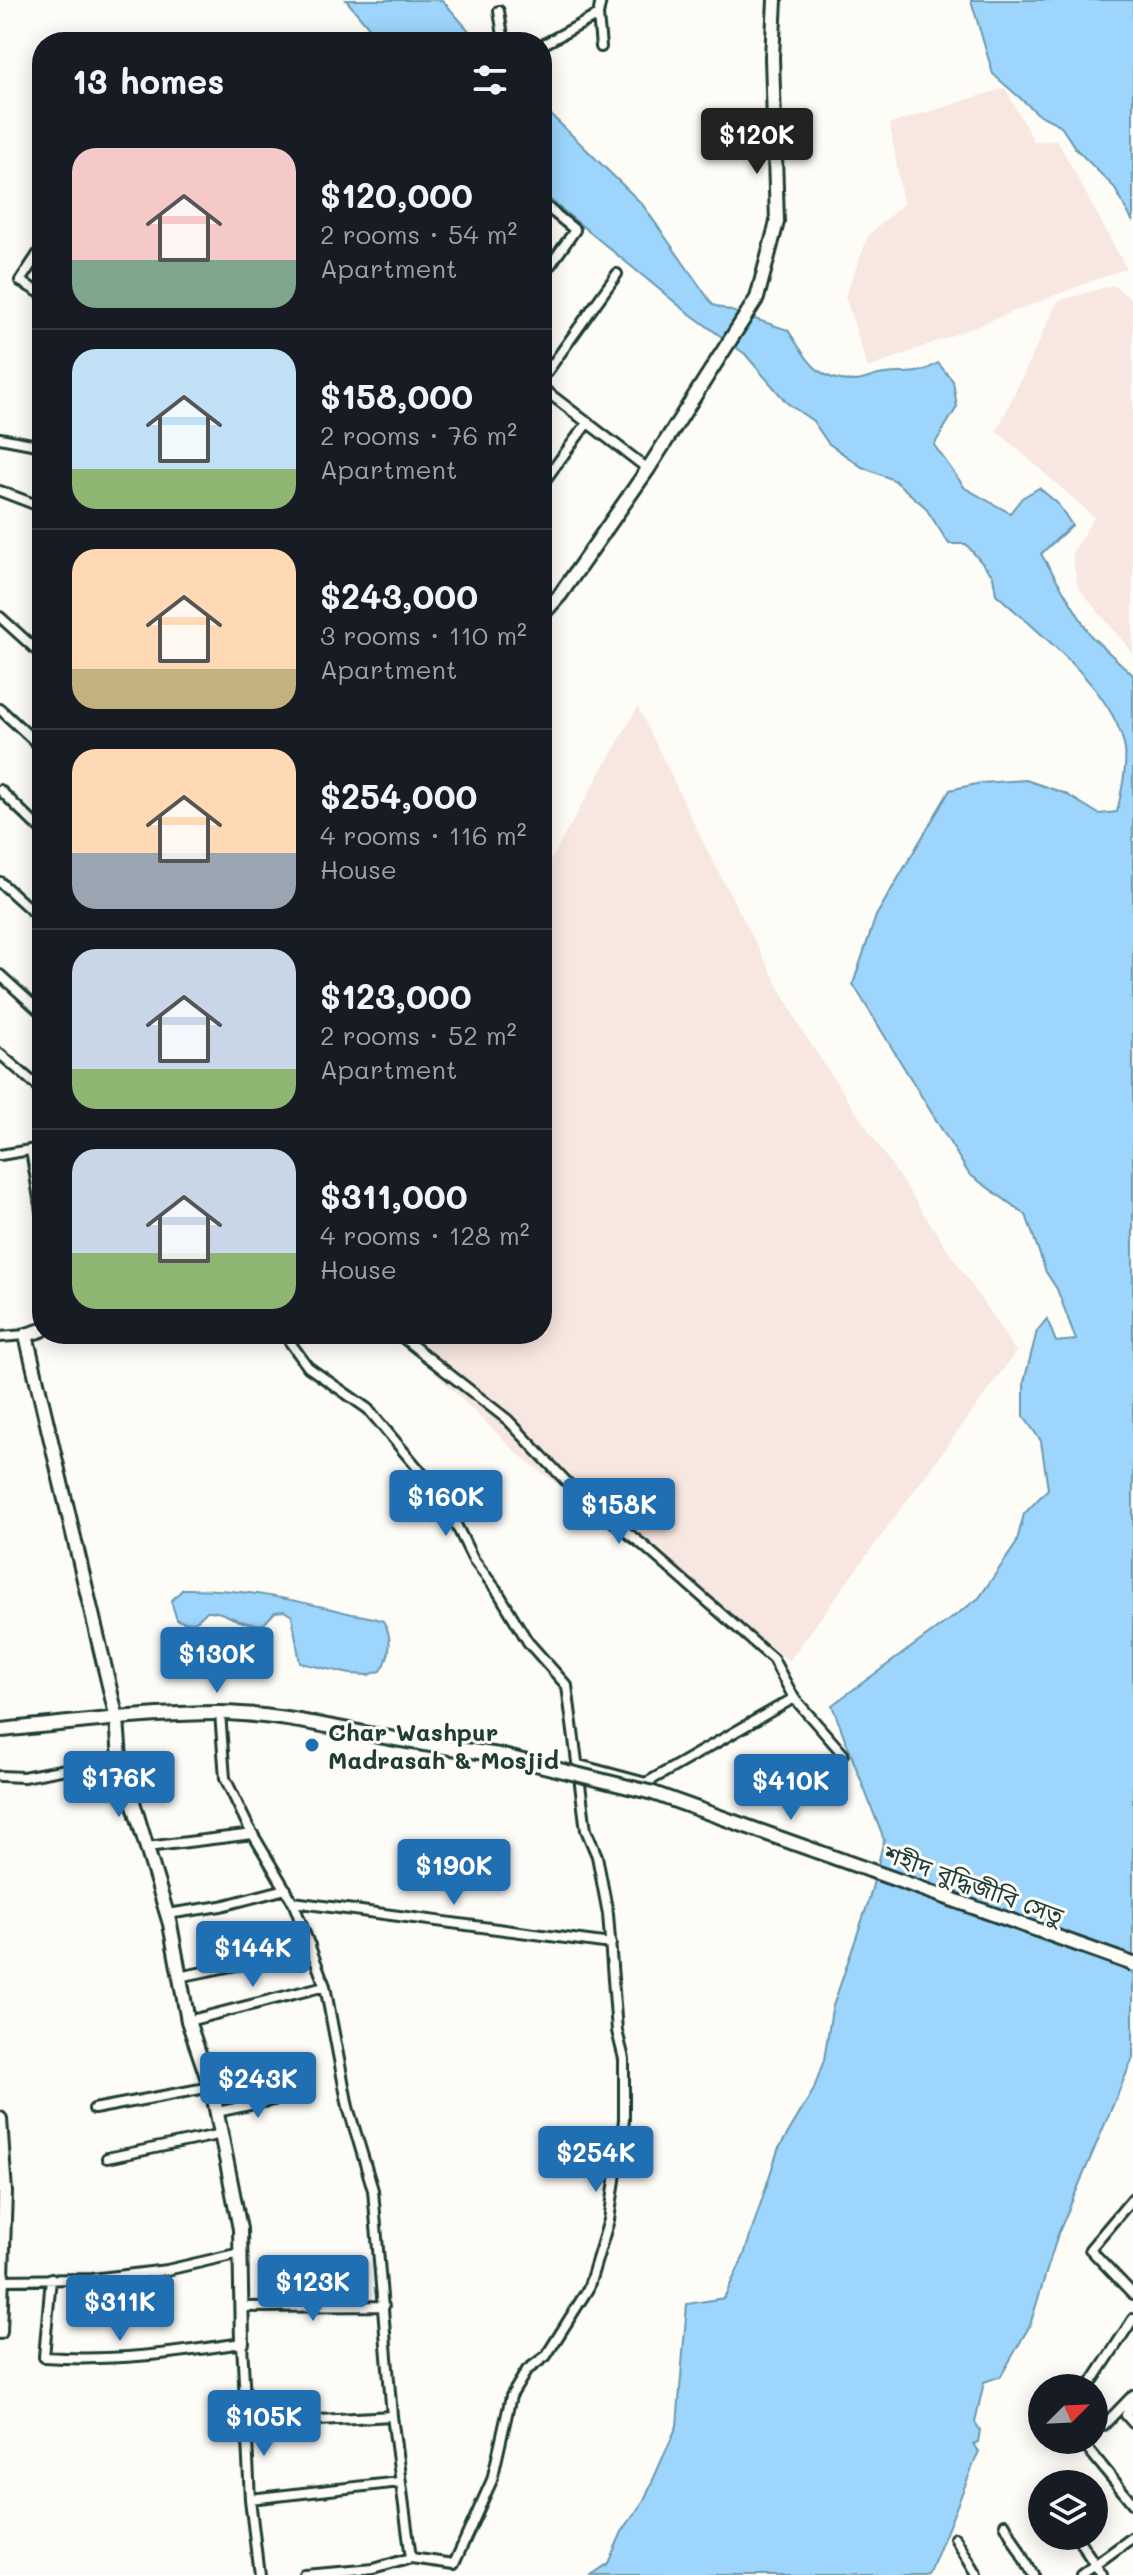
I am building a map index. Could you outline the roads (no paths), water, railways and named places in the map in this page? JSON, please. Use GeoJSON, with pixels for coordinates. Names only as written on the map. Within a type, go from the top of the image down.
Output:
{"type":"FeatureCollection","features":[{"type":"Feature","properties":{"kind":"street"},"geometry":{"type":"LineString","coordinates":[[601,0],[598,15],[601,47]]}},
{"type":"Feature","properties":{"kind":"street"},"geometry":{"type":"LineString","coordinates":[[552,604],[648,469],[757,298],[777,222],[772,57],[775,0]]}},
{"type":"Feature","properties":{"kind":"street"},"geometry":{"type":"LineString","coordinates":[[499,11],[502,32]]}},
{"type":"Feature","properties":{"kind":"street"},"geometry":{"type":"LineString","coordinates":[[552,40],[598,15]]}},
{"type":"Feature","properties":{"kind":"street"},"geometry":{"type":"LineString","coordinates":[[552,211],[575,230],[552,263]]}},
{"type":"Feature","properties":{"kind":"street"},"geometry":{"type":"LineString","coordinates":[[32,263],[20,281],[32,288]]}},
{"type":"Feature","properties":{"kind":"street"},"geometry":{"type":"LineString","coordinates":[[552,365],[617,274]]}},
{"type":"Feature","properties":{"kind":"street"},"geometry":{"type":"LineString","coordinates":[[552,395],[648,469]]}},
{"type":"Feature","properties":{"kind":"street"},"geometry":{"type":"LineString","coordinates":[[552,471],[588,422]]}},
{"type":"Feature","properties":{"kind":"street"},"geometry":{"type":"LineString","coordinates":[[0,438],[32,444]]}},
{"type":"Feature","properties":{"kind":"street"},"geometry":{"type":"LineString","coordinates":[[0,491],[32,503]]}},
{"type":"Feature","properties":{"kind":"street"},"geometry":{"type":"LineString","coordinates":[[0,617],[32,646]]}},
{"type":"Feature","properties":{"kind":"street"},"geometry":{"type":"LineString","coordinates":[[0,709],[32,739]]}},
{"type":"Feature","properties":{"kind":"street"},"geometry":{"type":"LineString","coordinates":[[0,790],[32,821]]}},
{"type":"Feature","properties":{"kind":"street"},"geometry":{"type":"LineString","coordinates":[[0,882],[32,911]]}},
{"type":"Feature","properties":{"kind":"street"},"geometry":{"type":"LineString","coordinates":[[0,975],[32,1004]]}},
{"type":"Feature","properties":{"kind":"street"},"geometry":{"type":"LineString","coordinates":[[0,1054],[32,1081]]}},
{"type":"Feature","properties":{"kind":"street"},"geometry":{"type":"LineString","coordinates":[[0,1155],[31,1150],[32,1156]]}},
{"type":"Feature","properties":{"kind":"street"},"geometry":{"type":"LineString","coordinates":[[0,1337],[32,1333]]}},
{"type":"Feature","properties":{"kind":"street"},"geometry":{"type":"LineString","coordinates":[[26,1335],[117,1719],[120,1759],[167,1914],[188,2021],[217,2112],[240,2229],[250,2499],[259,2575]]}},
{"type":"Feature","properties":{"kind":"street"},"geometry":{"type":"LineString","coordinates":[[291,1344],[308,1367],[368,1409],[443,1498],[473,1559],[498,1592],[528,1642],[567,1686],[586,1830],[597,1856],[611,1944],[617,2031],[624,2059],[624,2120],[609,2220],[588,2289],[546,2356],[527,2370],[511,2396],[492,2480],[454,2564],[411,2558],[374,2569],[304,2575]]}},
{"type":"Feature","properties":{"kind":"street"},"geometry":{"type":"LineString","coordinates":[[411,1344],[508,1420],[579,1495],[643,1545],[773,1659],[794,1698],[843,1754]]}},
{"type":"Feature","properties":{"kind":"street"},"geometry":{"type":"LineString","coordinates":[[579,1765],[646,1783],[794,1698]]}},
{"type":"Feature","properties":{"kind":"street"},"geometry":{"type":"LineString","coordinates":[[220,1713],[225,1778],[293,1902],[325,1986],[348,2107],[373,2190],[392,2416],[411,2558]]}},
{"type":"Feature","properties":{"kind":"street","name":"শহীদ বুদ্ধিজীবি সেতু"},"geometry":{"type":"LineString","coordinates":[[0,1730],[220,1713],[274,1717],[499,1755],[653,1793],[1133,1964]]}},
{"type":"Feature","properties":{"kind":"street"},"geometry":{"type":"LineString","coordinates":[[0,1776],[23,1777],[120,1759]]}},
{"type":"Feature","properties":{"kind":"street"},"geometry":{"type":"LineString","coordinates":[[147,1847],[253,1834]]}},
{"type":"Feature","properties":{"kind":"street"},"geometry":{"type":"LineString","coordinates":[[167,1914],[221,1906],[286,1889]]}},
{"type":"Feature","properties":{"kind":"street"},"geometry":{"type":"LineString","coordinates":[[293,1902],[611,1944]]}},
{"type":"Feature","properties":{"kind":"street"},"geometry":{"type":"LineString","coordinates":[[179,1977],[261,1960],[310,1945]]}},
{"type":"Feature","properties":{"kind":"street"},"geometry":{"type":"LineString","coordinates":[[188,2021],[325,1986]]}},
{"type":"Feature","properties":{"kind":"street"},"geometry":{"type":"LineString","coordinates":[[94,2109],[211,2087]]}},
{"type":"Feature","properties":{"kind":"street"},"geometry":{"type":"LineString","coordinates":[[217,2112],[292,2096]]}},
{"type":"Feature","properties":{"kind":"street"},"geometry":{"type":"LineString","coordinates":[[0,2119],[5,2192],[0,2332]]}},
{"type":"Feature","properties":{"kind":"street"},"geometry":{"type":"LineString","coordinates":[[107,2158],[222,2134]]}},
{"type":"Feature","properties":{"kind":"street"},"geometry":{"type":"LineString","coordinates":[[1133,2198],[1090,2249],[1133,2294]]}},
{"type":"Feature","properties":{"kind":"street"},"geometry":{"type":"LineString","coordinates":[[2,2280],[92,2279],[167,2270],[240,2253]]}},
{"type":"Feature","properties":{"kind":"street"},"geometry":{"type":"LineString","coordinates":[[51,2278],[44,2357],[135,2359],[242,2343]]}},
{"type":"Feature","properties":{"kind":"street"},"geometry":{"type":"LineString","coordinates":[[241,2307],[384,2306]]}},
{"type":"Feature","properties":{"kind":"street"},"geometry":{"type":"LineString","coordinates":[[1097,2374],[1133,2319]]}},
{"type":"Feature","properties":{"kind":"street"},"geometry":{"type":"LineString","coordinates":[[1108,2421],[1133,2398]]}},
{"type":"Feature","properties":{"kind":"street"},"geometry":{"type":"LineString","coordinates":[[1133,2398],[1126,2415],[1133,2423]]}},
{"type":"Feature","properties":{"kind":"street"},"geometry":{"type":"LineString","coordinates":[[246,2424],[392,2416]]}},
{"type":"Feature","properties":{"kind":"street"},"geometry":{"type":"LineString","coordinates":[[1092,2454],[1133,2504]]}},
{"type":"Feature","properties":{"kind":"street"},"geometry":{"type":"LineString","coordinates":[[250,2499],[400,2482]]}},
{"type":"Feature","properties":{"kind":"street"},"geometry":{"type":"LineString","coordinates":[[1005,2524],[1032,2575]]}},
{"type":"Feature","properties":{"kind":"street"},"geometry":{"type":"LineString","coordinates":[[1081,2575],[1133,2537]]}},
{"type":"Feature","properties":{"kind":"street"},"geometry":{"type":"LineString","coordinates":[[955,2538],[977,2575]]}},
{"type":"Feature","properties":{"kind":"street"},"geometry":{"type":"LineString","coordinates":[[1085,2550],[1102,2575]]}},
{"type":"Feature","properties":{"kind":"water"},"geometry":{"type":"Polygon","coordinates":[[[346,0],[442,0],[470,32],[373,32],[346,0]]]}},
{"type":"Feature","properties":{"kind":"water"},"geometry":{"type":"Polygon","coordinates":[[[971,0],[1133,0],[1133,222],[1114,187],[1076,149],[1060,125],[1038,114],[993,74],[971,0]]]}},
{"type":"Feature","properties":{"kind":"water"},"geometry":{"type":"Polygon","coordinates":[[[552,116],[642,204],[713,305],[788,330],[814,366],[822,373],[841,380],[858,381],[884,374],[918,372],[938,363],[953,381],[957,407],[934,445],[965,488],[1010,513],[1022,498],[1039,488],[1057,503],[1072,525],[1041,554],[1091,636],[1133,675],[1133,2058],[1058,2234],[1030,2325],[1001,2376],[984,2382],[975,2422],[980,2430],[978,2442],[973,2444],[979,2451],[929,2575],[590,2575],[608,2563],[622,2532],[644,2500],[677,2426],[687,2304],[724,2298],[743,2258],[778,2150],[813,2091],[824,2060],[832,2009],[869,1900],[884,1840],[832,1705],[979,1598],[1016,1544],[1024,1514],[1048,1489],[1041,1441],[1024,1417],[1024,1382],[1037,1331],[1047,1319],[1056,1342],[1076,1340],[1057,1289],[1046,1272],[1026,1215],[969,1174],[853,984],[876,916],[950,790],[981,783],[1026,780],[1064,793],[1099,814],[1117,812],[1125,750],[1119,728],[1091,685],[1073,664],[996,594],[993,576],[966,544],[949,544],[925,507],[894,480],[862,467],[828,443],[813,421],[787,403],[745,354],[682,308],[552,201],[552,116]]]}},
{"type":"Feature","properties":{"kind":"water"},"geometry":{"type":"Polygon","coordinates":[[[183,1589],[269,1596],[383,1621],[390,1646],[387,1659],[381,1671],[368,1675],[300,1663],[292,1616],[284,1611],[275,1612],[264,1624],[254,1624],[207,1611],[194,1622],[182,1622],[177,1620],[171,1601],[183,1589]]]}},
{"type":"Feature","properties":{"kind":"place","name":"Char Washpur Madrasah & Mosjid"},"geometry":{"type":"Point","coordinates":[312,1745]}}]}
